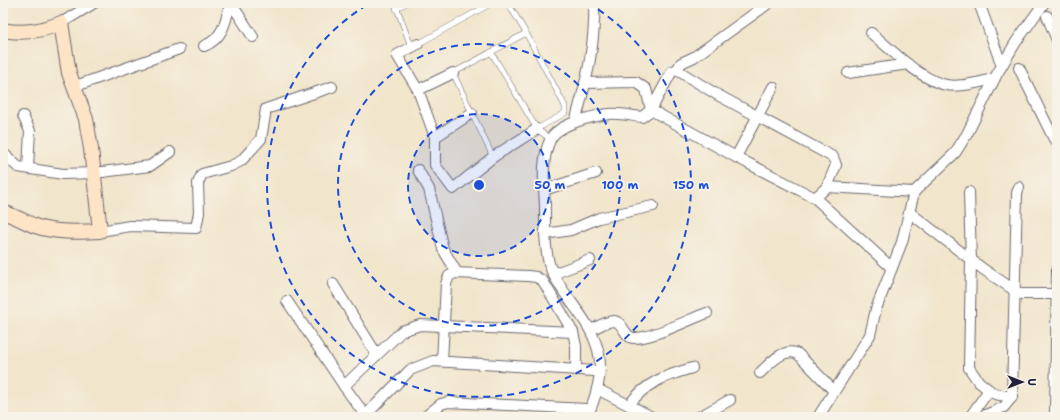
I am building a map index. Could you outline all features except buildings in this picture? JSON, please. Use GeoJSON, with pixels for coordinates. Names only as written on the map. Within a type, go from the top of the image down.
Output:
{"type":"FeatureCollection","features":[{"type":"Feature","properties":{"kind":"street"},"geometry":{"type":"LineString","coordinates":[[3,30],[18,33],[38,31],[61,23],[94,3]]}},
{"type":"Feature","properties":{"kind":"street"},"geometry":{"type":"LineString","coordinates":[[230,3],[253,38]]}},
{"type":"Feature","properties":{"kind":"street"},"geometry":{"type":"LineString","coordinates":[[204,46],[212,43],[220,34],[230,3]]}},
{"type":"Feature","properties":{"kind":"street"},"geometry":{"type":"LineString","coordinates":[[576,122],[585,83],[595,25],[594,3]]}},
{"type":"Feature","properties":{"kind":"street"},"geometry":{"type":"LineString","coordinates":[[425,417],[441,404],[448,402],[551,412],[587,413],[597,389],[600,364],[598,350],[591,330],[550,268],[545,234],[544,190],[545,160],[550,139],[556,133],[576,122],[610,114],[642,117],[651,110],[672,71],[677,70],[681,63],[694,57],[769,3]]}},
{"type":"Feature","properties":{"kind":"street"},"geometry":{"type":"LineString","coordinates":[[979,3],[1002,66]]}},
{"type":"Feature","properties":{"kind":"street"},"geometry":{"type":"LineString","coordinates":[[818,417],[870,336],[876,309],[902,242],[914,192],[955,153],[967,134],[994,79],[1016,42],[1044,3]]}},
{"type":"Feature","properties":{"kind":"street"},"geometry":{"type":"LineString","coordinates":[[1047,16],[1057,40]]}},
{"type":"Feature","properties":{"kind":"street"},"geometry":{"type":"LineString","coordinates":[[61,23],[69,73],[86,119],[94,173],[100,231]]}},
{"type":"Feature","properties":{"kind":"street"},"geometry":{"type":"LineString","coordinates":[[871,33],[916,70],[942,84],[960,85],[994,79]]}},
{"type":"Feature","properties":{"kind":"street"},"geometry":{"type":"LineString","coordinates":[[418,44],[397,55],[418,90],[435,137],[436,165],[453,189],[493,157],[537,129]]}},
{"type":"Feature","properties":{"kind":"street"},"geometry":{"type":"LineString","coordinates":[[73,87],[179,49]]}},
{"type":"Feature","properties":{"kind":"street"},"geometry":{"type":"LineString","coordinates":[[848,73],[908,64]]}},
{"type":"Feature","properties":{"kind":"street"},"geometry":{"type":"LineString","coordinates":[[1019,68],[1054,139],[1057,140]]}},
{"type":"Feature","properties":{"kind":"street"},"geometry":{"type":"LineString","coordinates":[[677,70],[716,94],[835,158],[836,166],[827,187],[815,198]]}},
{"type":"Feature","properties":{"kind":"street"},"geometry":{"type":"LineString","coordinates":[[418,90],[452,73]]}},
{"type":"Feature","properties":{"kind":"street"},"geometry":{"type":"LineString","coordinates":[[585,83],[636,82],[646,89],[651,110],[736,158],[815,198],[892,268]]}},
{"type":"Feature","properties":{"kind":"street"},"geometry":{"type":"LineString","coordinates":[[3,212],[36,226],[57,231],[100,231],[130,226],[196,228],[199,213],[198,183],[202,174],[231,166],[241,161],[261,139],[266,109],[332,86]]}},
{"type":"Feature","properties":{"kind":"street"},"geometry":{"type":"LineString","coordinates":[[736,158],[773,86]]}},
{"type":"Feature","properties":{"kind":"street"},"geometry":{"type":"LineString","coordinates":[[435,137],[472,113]]}},
{"type":"Feature","properties":{"kind":"street"},"geometry":{"type":"LineString","coordinates":[[24,116],[30,131],[28,168]]}},
{"type":"Feature","properties":{"kind":"street"},"geometry":{"type":"LineString","coordinates":[[3,153],[18,167],[63,174],[94,173],[150,166],[170,152]]}},
{"type":"Feature","properties":{"kind":"street"},"geometry":{"type":"LineString","coordinates":[[418,170],[429,189],[443,250],[457,273]]}},
{"type":"Feature","properties":{"kind":"street"},"geometry":{"type":"LineString","coordinates":[[544,190],[596,173]]}},
{"type":"Feature","properties":{"kind":"street"},"geometry":{"type":"LineString","coordinates":[[827,187],[914,192]]}},
{"type":"Feature","properties":{"kind":"street"},"geometry":{"type":"LineString","coordinates":[[981,417],[1004,407],[1012,397],[1017,192],[1019,187]]}},
{"type":"Feature","properties":{"kind":"street"},"geometry":{"type":"LineString","coordinates":[[969,192],[971,261],[969,368],[979,382],[989,390],[996,394],[1012,397]]}},
{"type":"Feature","properties":{"kind":"street"},"geometry":{"type":"LineString","coordinates":[[545,234],[571,230],[599,218],[653,206]]}},
{"type":"Feature","properties":{"kind":"street"},"geometry":{"type":"LineString","coordinates":[[909,212],[971,261],[1020,294],[1057,294]]}},
{"type":"Feature","properties":{"kind":"street"},"geometry":{"type":"LineString","coordinates":[[553,274],[590,260]]}},
{"type":"Feature","properties":{"kind":"street"},"geometry":{"type":"LineString","coordinates":[[1055,417],[1057,269]]}},
{"type":"Feature","properties":{"kind":"street"},"geometry":{"type":"LineString","coordinates":[[442,361],[446,284],[449,276],[457,273],[536,277],[542,281],[549,290],[573,332],[576,346],[576,369]]}},
{"type":"Feature","properties":{"kind":"street"},"geometry":{"type":"LineString","coordinates":[[333,284],[377,355]]}},
{"type":"Feature","properties":{"kind":"street"},"geometry":{"type":"LineString","coordinates":[[287,301],[365,416],[410,370],[433,361],[595,370]]}},
{"type":"Feature","properties":{"kind":"street"},"geometry":{"type":"LineString","coordinates":[[591,330],[614,322],[619,323],[629,337],[634,338],[651,334],[707,313]]}},
{"type":"Feature","properties":{"kind":"street"},"geometry":{"type":"LineString","coordinates":[[344,386],[402,331],[420,325],[573,332]]}},
{"type":"Feature","properties":{"kind":"street"},"geometry":{"type":"LineString","coordinates":[[760,373],[785,352],[792,351],[798,354],[834,391]]}},
{"type":"Feature","properties":{"kind":"street"},"geometry":{"type":"LineString","coordinates":[[629,406],[638,393],[653,382],[692,368]]}},
{"type":"Feature","properties":{"kind":"street"},"geometry":{"type":"LineString","coordinates":[[597,389],[652,417]]}},
{"type":"Feature","properties":{"kind":"street"},"geometry":{"type":"LineString","coordinates":[[970,417],[989,390]]}},
{"type":"Feature","properties":{"kind":"street"},"geometry":{"type":"LineString","coordinates":[[699,417],[730,400]]}},
{"type":"Feature","properties":{"kind":"lane"},"geometry":{"type":"LineString","coordinates":[[406,3],[395,6],[409,41],[413,44],[418,44],[492,3]]}},
{"type":"Feature","properties":{"kind":"lane"},"geometry":{"type":"LineString","coordinates":[[508,3],[526,33],[565,106],[565,113],[537,129]]}},
{"type":"Feature","properties":{"kind":"lane"},"geometry":{"type":"LineString","coordinates":[[493,157],[452,73],[526,33]]}},
{"type":"Feature","properties":{"kind":"lane"},"geometry":{"type":"LineString","coordinates":[[491,52],[537,129],[550,139]]}}]}
